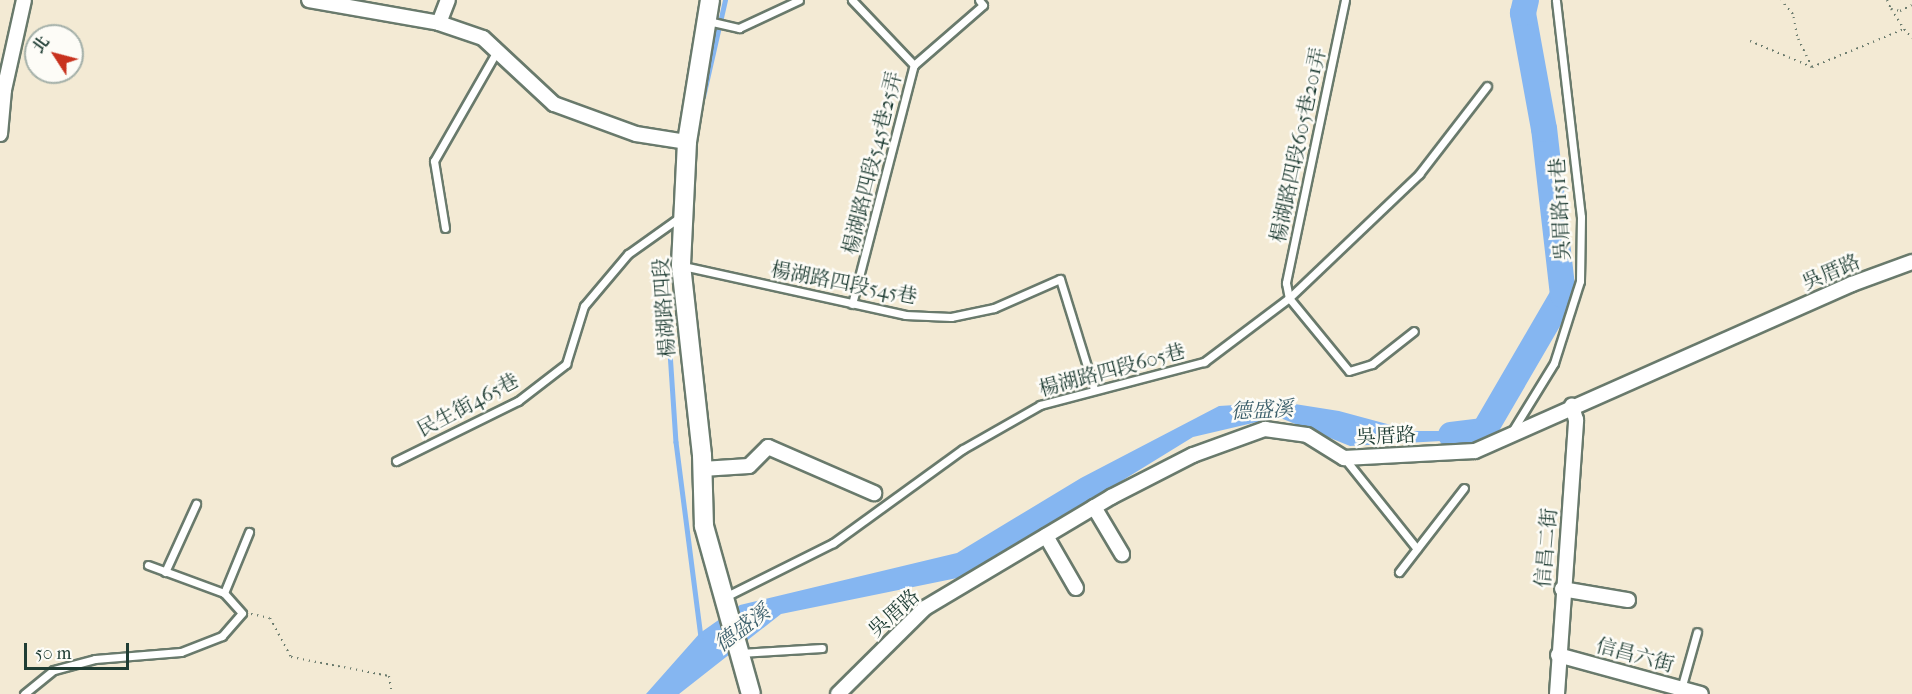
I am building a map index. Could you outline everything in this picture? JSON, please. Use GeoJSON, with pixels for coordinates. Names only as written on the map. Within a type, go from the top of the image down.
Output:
{"type":"FeatureCollection","features":[{"type":"Feature","properties":{"kind":"street"},"geometry":{"type":"LineString","coordinates":[[0,134],[2,90],[24,0]]}},
{"type":"Feature","properties":{"kind":"street"},"geometry":{"type":"LineString","coordinates":[[309,0],[439,23],[483,38],[498,49],[554,104],[636,134],[687,142]]}},
{"type":"Feature","properties":{"kind":"street"},"geometry":{"type":"LineString","coordinates":[[439,23],[448,0]]}},
{"type":"Feature","properties":{"kind":"street","name":"楊湖路四段"},"geometry":{"type":"LineString","coordinates":[[711,0],[687,142],[681,265],[702,469],[704,526],[723,605],[751,694]]}},
{"type":"Feature","properties":{"kind":"street","name":"吳厝路"},"geometry":{"type":"LineString","coordinates":[[838,694],[925,608],[1094,507],[1193,455],[1264,429],[1307,435],[1344,458],[1475,451],[1572,406],[1852,284],[1912,262]]}},
{"type":"Feature","properties":{"kind":"street","name":"信昌二街"},"geometry":{"type":"LineString","coordinates":[[1557,694],[1562,589],[1576,420],[1572,406]]}},
{"type":"Feature","properties":{"kind":"street"},"geometry":{"type":"LineString","coordinates":[[702,469],[749,466],[768,447],[874,493]]}},
{"type":"Feature","properties":{"kind":"street"},"geometry":{"type":"LineString","coordinates":[[1094,507],[1122,554]]}},
{"type":"Feature","properties":{"kind":"street"},"geometry":{"type":"LineString","coordinates":[[1046,536],[1076,588]]}},
{"type":"Feature","properties":{"kind":"street"},"geometry":{"type":"LineString","coordinates":[[1562,589],[1628,600]]}},
{"type":"Feature","properties":{"kind":"street","name":"信昌六街"},"geometry":{"type":"LineString","coordinates":[[1558,655],[1681,691],[1701,694]]}},
{"type":"Feature","properties":{"kind":"lane"},"geometry":{"type":"LineString","coordinates":[[708,21],[739,28],[800,0]]}},
{"type":"Feature","properties":{"kind":"lane"},"geometry":{"type":"LineString","coordinates":[[852,0],[914,65],[983,5],[979,0]]}},
{"type":"Feature","properties":{"kind":"lane","name":"楊湖路四段605巷201弄"},"geometry":{"type":"LineString","coordinates":[[1289,298],[1286,283],[1345,0]]}},
{"type":"Feature","properties":{"kind":"lane","name":"吳眉路151巷"},"geometry":{"type":"LineString","coordinates":[[1509,436],[1554,363],[1580,281],[1581,217],[1556,0]]}},
{"type":"Feature","properties":{"kind":"lane"},"geometry":{"type":"LineString","coordinates":[[445,228],[434,161],[498,49]]}},
{"type":"Feature","properties":{"kind":"lane","name":"楊湖路四段545巷25弄"},"geometry":{"type":"LineString","coordinates":[[852,304],[914,65]]}},
{"type":"Feature","properties":{"kind":"lane","name":"楊湖路四段605巷"},"geometry":{"type":"LineString","coordinates":[[723,605],[833,543],[963,449],[1030,411],[1094,389],[1148,379],[1204,362],[1289,298],[1419,174],[1486,86]]}},
{"type":"Feature","properties":{"kind":"lane","name":"民生街465巷"},"geometry":{"type":"LineString","coordinates":[[396,461],[518,401],[566,364],[584,306],[628,254],[685,214]]}},
{"type":"Feature","properties":{"kind":"lane","name":"楊湖路四段545巷"},"geometry":{"type":"LineString","coordinates":[[681,265],[905,315],[951,317],[994,308],[1060,279],[1094,389]]}},
{"type":"Feature","properties":{"kind":"lane"},"geometry":{"type":"LineString","coordinates":[[1289,298],[1349,371],[1372,364],[1414,331]]}},
{"type":"Feature","properties":{"kind":"lane"},"geometry":{"type":"LineString","coordinates":[[1344,458],[1417,549]]}},
{"type":"Feature","properties":{"kind":"lane"},"geometry":{"type":"LineString","coordinates":[[1399,572],[1464,488]]}},
{"type":"Feature","properties":{"kind":"lane"},"geometry":{"type":"LineString","coordinates":[[165,572],[196,504]]}},
{"type":"Feature","properties":{"kind":"lane"},"geometry":{"type":"LineString","coordinates":[[224,593],[249,532]]}},
{"type":"Feature","properties":{"kind":"lane"},"geometry":{"type":"LineString","coordinates":[[24,694],[54,670],[95,658],[181,652],[222,636],[242,613],[224,593],[148,565]]}},
{"type":"Feature","properties":{"kind":"lane"},"geometry":{"type":"LineString","coordinates":[[1681,691],[1697,632]]}},
{"type":"Feature","properties":{"kind":"lane"},"geometry":{"type":"LineString","coordinates":[[738,653],[822,648]]}},
{"type":"Feature","properties":{"kind":"path"},"geometry":{"type":"LineString","coordinates":[[1781,0],[1793,14],[1797,36],[1812,67]]}},
{"type":"Feature","properties":{"kind":"path"},"geometry":{"type":"LineString","coordinates":[[1887,0],[1912,38]]}},
{"type":"Feature","properties":{"kind":"path"},"geometry":{"type":"LineString","coordinates":[[1891,9],[1900,11],[1912,5]]}},
{"type":"Feature","properties":{"kind":"path"},"geometry":{"type":"LineString","coordinates":[[1750,41],[1812,67],[1904,29]]}},
{"type":"Feature","properties":{"kind":"path"},"geometry":{"type":"LineString","coordinates":[[242,613],[270,618],[291,657],[389,676],[392,694]]}},
{"type":"Feature","properties":{"kind":"water"},"geometry":{"type":"Polygon","coordinates":[[[1282,402],[1339,411],[1413,431],[1484,431],[1478,439],[1350,446],[1278,417],[1193,437],[967,576],[781,614],[679,694],[646,694],[700,633],[740,605],[957,553],[1081,478],[1219,406],[1282,402]]]}},
{"type":"Feature","properties":{"kind":"waterway"},"geometry":{"type":"LineString","coordinates":[[703,97],[725,0]]}},
{"type":"Feature","properties":{"kind":"waterway","name":"德盛溪"},"geometry":{"type":"LineString","coordinates":[[1451,435],[1484,431],[1563,295],[1544,129],[1523,13],[1526,0]]}},
{"type":"Feature","properties":{"kind":"waterway"},"geometry":{"type":"LineString","coordinates":[[669,337],[676,442],[701,636]]}}]}
